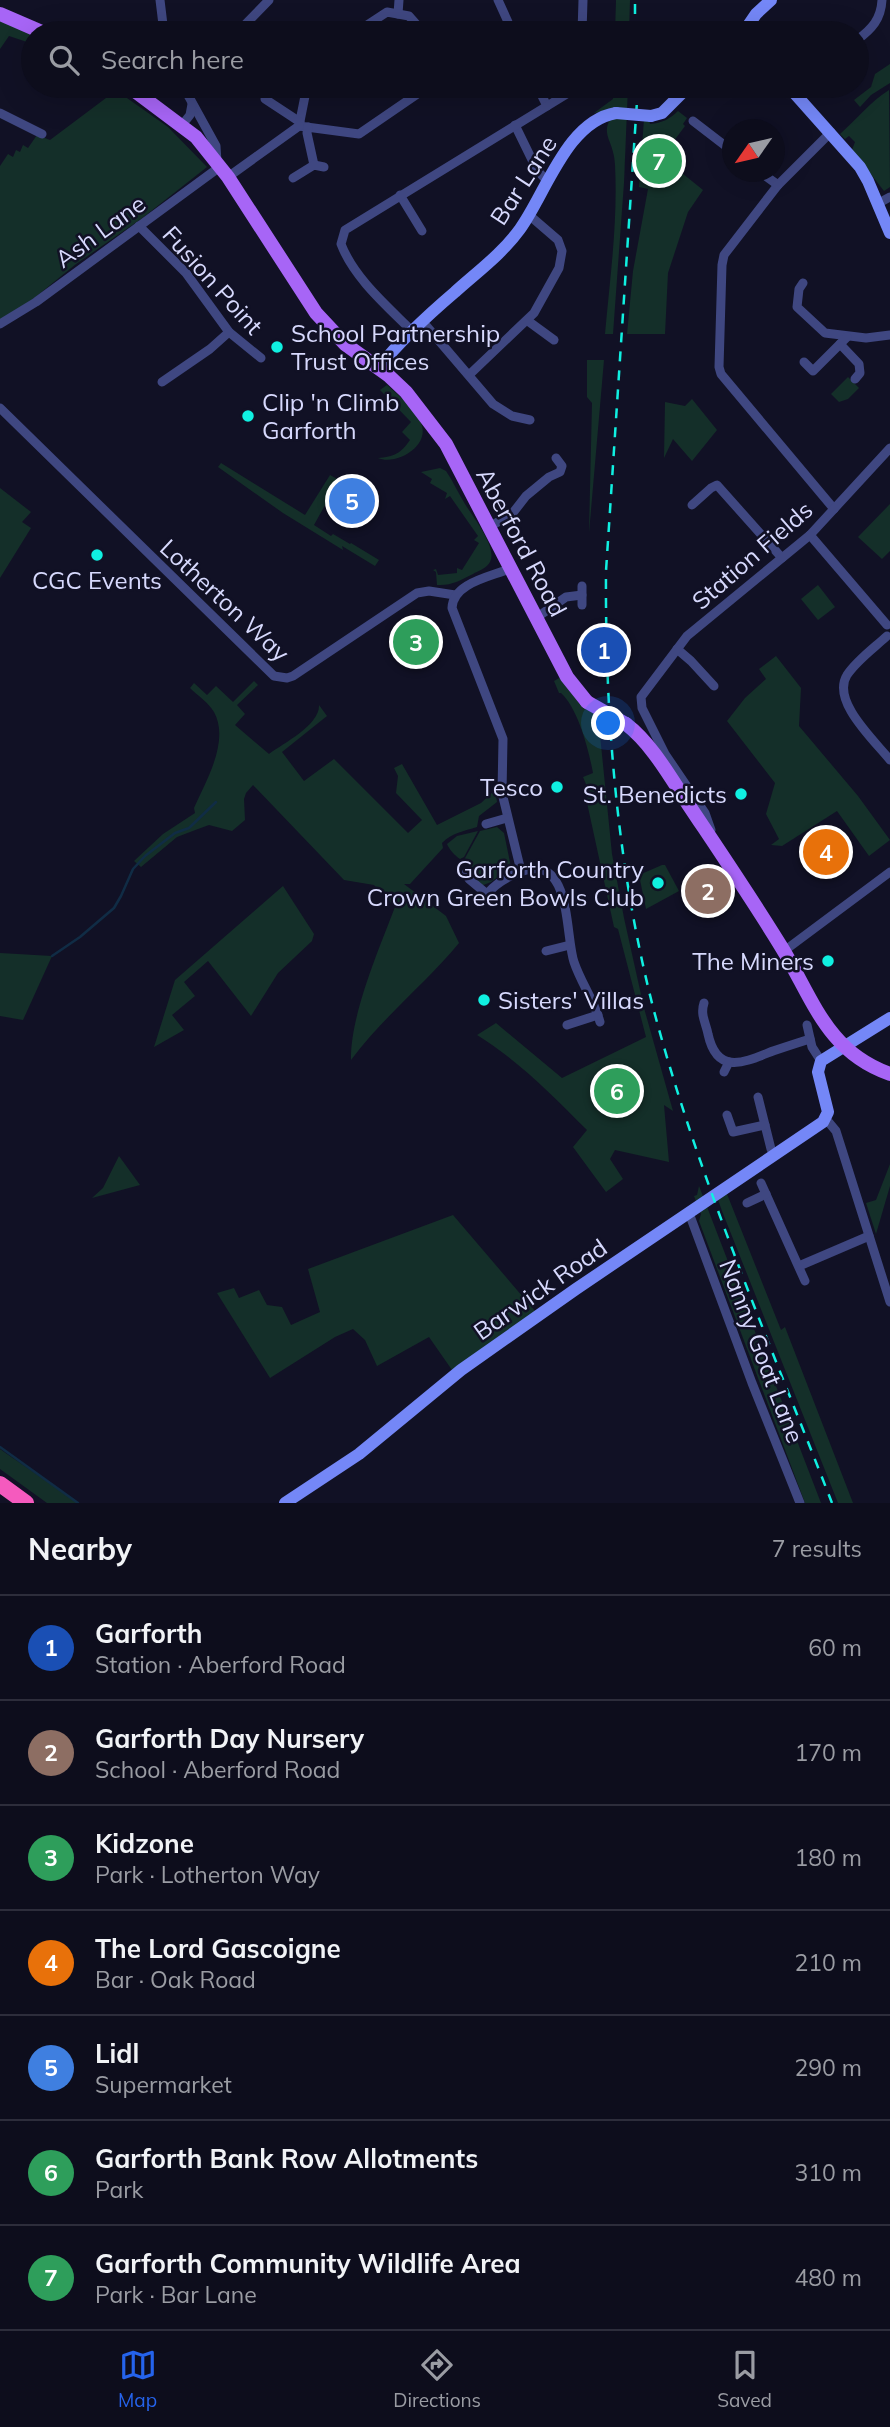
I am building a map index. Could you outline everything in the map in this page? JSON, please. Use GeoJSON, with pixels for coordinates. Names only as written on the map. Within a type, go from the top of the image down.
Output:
{"type":"FeatureCollection","features":[{"type":"Feature","properties":{"kind":"highway"},"geometry":{"type":"LineString","coordinates":[[0,1484],[26,1503]]}},
{"type":"Feature","properties":{"kind":"main road"},"geometry":{"type":"LineString","coordinates":[[0,13],[21,23]]}},
{"type":"Feature","properties":{"kind":"main road","name":"Aberford Road"},"geometry":{"type":"LineString","coordinates":[[145,98],[196,137],[222,168],[316,313],[345,344],[379,368],[406,392],[440,435],[568,677],[587,702],[626,724],[654,754],[716,844],[784,951],[834,1037],[869,1065],[890,1074]]}},
{"type":"Feature","properties":{"kind":"street"},"geometry":{"type":"LineString","coordinates":[[160,0],[163,21]]}},
{"type":"Feature","properties":{"kind":"street"},"geometry":{"type":"LineString","coordinates":[[249,21],[270,0]]}},
{"type":"Feature","properties":{"kind":"street"},"geometry":{"type":"LineString","coordinates":[[398,14],[399,0]]}},
{"type":"Feature","properties":{"kind":"street"},"geometry":{"type":"LineString","coordinates":[[498,0],[508,21]]}},
{"type":"Feature","properties":{"kind":"street"},"geometry":{"type":"LineString","coordinates":[[582,21],[583,0]]}},
{"type":"Feature","properties":{"kind":"street"},"geometry":{"type":"LineString","coordinates":[[751,21],[771,0]]}},
{"type":"Feature","properties":{"kind":"street"},"geometry":{"type":"LineString","coordinates":[[869,31],[878,19],[882,0]]}},
{"type":"Feature","properties":{"kind":"street"},"geometry":{"type":"LineString","coordinates":[[373,21],[383,14],[398,14],[411,17],[414,21]]}},
{"type":"Feature","properties":{"kind":"street"},"geometry":{"type":"LineString","coordinates":[[189,98],[216,146],[222,168]]}},
{"type":"Feature","properties":{"kind":"street"},"geometry":{"type":"LineString","coordinates":[[293,178],[319,166],[303,125],[306,98]]}},
{"type":"Feature","properties":{"kind":"street"},"geometry":{"type":"LineString","coordinates":[[264,99],[303,125],[362,134],[412,98]]}},
{"type":"Feature","properties":{"kind":"street"},"geometry":{"type":"LineString","coordinates":[[543,98],[547,106]]}},
{"type":"Feature","properties":{"kind":"street"},"geometry":{"type":"LineString","coordinates":[[412,331],[373,290],[341,244],[345,230],[560,98]]}},
{"type":"Feature","properties":{"kind":"street","name":"Bar Lane"},"geometry":{"type":"LineString","coordinates":[[379,368],[412,331],[496,257],[519,230],[584,127],[604,115],[616,113],[651,116],[662,113],[678,98]]}},
{"type":"Feature","properties":{"kind":"street"},"geometry":{"type":"LineString","coordinates":[[801,98],[865,174],[890,233]]}},
{"type":"Feature","properties":{"kind":"street"},"geometry":{"type":"LineString","coordinates":[[182,125],[192,110],[192,104]]}},
{"type":"Feature","properties":{"kind":"street"},"geometry":{"type":"LineString","coordinates":[[0,113],[42,134]]}},
{"type":"Feature","properties":{"kind":"street"},"geometry":{"type":"LineString","coordinates":[[693,121],[722,143]]}},
{"type":"Feature","properties":{"kind":"street","name":"Ash Lane"},"geometry":{"type":"LineString","coordinates":[[0,324],[29,308],[222,168],[303,125]]}},
{"type":"Feature","properties":{"kind":"street"},"geometry":{"type":"LineString","coordinates":[[515,125],[540,176],[548,182]]}},
{"type":"Feature","properties":{"kind":"street"},"geometry":{"type":"LineString","coordinates":[[831,132],[778,185],[724,255],[719,369],[834,509]]}},
{"type":"Feature","properties":{"kind":"street"},"geometry":{"type":"LineString","coordinates":[[774,182],[778,185]]}},
{"type":"Feature","properties":{"kind":"street"},"geometry":{"type":"LineString","coordinates":[[401,195],[422,231]]}},
{"type":"Feature","properties":{"kind":"street"},"geometry":{"type":"LineString","coordinates":[[877,204],[890,197]]}},
{"type":"Feature","properties":{"kind":"street"},"geometry":{"type":"LineString","coordinates":[[469,376],[528,321],[559,268],[562,251],[558,240],[529,215]]}},
{"type":"Feature","properties":{"kind":"street","name":"Fusion Point"},"geometry":{"type":"LineString","coordinates":[[139,226],[186,273],[229,332],[261,358]]}},
{"type":"Feature","properties":{"kind":"street"},"geometry":{"type":"LineString","coordinates":[[803,284],[799,289],[797,307],[825,333],[844,340],[890,335]]}},
{"type":"Feature","properties":{"kind":"street"},"geometry":{"type":"LineString","coordinates":[[528,321],[554,340]]}},
{"type":"Feature","properties":{"kind":"street"},"geometry":{"type":"LineString","coordinates":[[422,322],[497,408],[512,416],[530,420]]}},
{"type":"Feature","properties":{"kind":"street"},"geometry":{"type":"LineString","coordinates":[[162,382],[210,349],[229,332]]}},
{"type":"Feature","properties":{"kind":"street"},"geometry":{"type":"LineString","coordinates":[[804,362],[816,374],[844,340]]}},
{"type":"Feature","properties":{"kind":"street"},"geometry":{"type":"LineString","coordinates":[[844,340],[859,365],[860,373],[855,379]]}},
{"type":"Feature","properties":{"kind":"street","name":"Lotherton Way"},"geometry":{"type":"LineString","coordinates":[[0,408],[274,676],[293,676],[417,593],[429,591],[455,595]]}},
{"type":"Feature","properties":{"kind":"street","name":"Station Fields"},"geometry":{"type":"LineString","coordinates":[[716,844],[705,813],[665,754],[645,713],[641,701],[643,694],[694,630],[810,535],[890,448]]}},
{"type":"Feature","properties":{"kind":"street"},"geometry":{"type":"LineString","coordinates":[[489,527],[512,514],[526,496],[549,477],[560,472],[562,466],[556,458]]}},
{"type":"Feature","properties":{"kind":"street"},"geometry":{"type":"LineString","coordinates":[[692,505],[717,485],[782,558]]}},
{"type":"Feature","properties":{"kind":"street"},"geometry":{"type":"LineString","coordinates":[[810,535],[888,624],[885,631],[888,636],[849,672],[843,691],[849,709],[890,760]]}},
{"type":"Feature","properties":{"kind":"street"},"geometry":{"type":"LineString","coordinates":[[509,569],[461,589],[452,602],[453,614],[503,739],[502,786],[507,818],[522,871]]}},
{"type":"Feature","properties":{"kind":"street"},"geometry":{"type":"LineString","coordinates":[[536,618],[566,597],[582,590],[582,605]]}},
{"type":"Feature","properties":{"kind":"street"},"geometry":{"type":"LineString","coordinates":[[677,649],[714,686]]}},
{"type":"Feature","properties":{"kind":"street"},"geometry":{"type":"LineString","coordinates":[[486,824],[507,818]]}},
{"type":"Feature","properties":{"kind":"street"},"geometry":{"type":"LineString","coordinates":[[466,873],[469,880],[491,897],[498,882],[530,869],[541,870],[558,883],[573,960],[599,1018],[566,1025]]}},
{"type":"Feature","properties":{"kind":"street"},"geometry":{"type":"LineString","coordinates":[[784,951],[890,872]]}},
{"type":"Feature","properties":{"kind":"street"},"geometry":{"type":"LineString","coordinates":[[546,951],[570,945]]}},
{"type":"Feature","properties":{"kind":"street"},"geometry":{"type":"LineString","coordinates":[[704,1003],[702,1016],[712,1047],[719,1057],[729,1062],[745,1063],[810,1039]]}},
{"type":"Feature","properties":{"kind":"street"},"geometry":{"type":"LineString","coordinates":[[890,1018],[821,1061],[818,1072],[828,1109],[826,1119],[836,1131],[890,1302]]}},
{"type":"Feature","properties":{"kind":"street"},"geometry":{"type":"LineString","coordinates":[[807,1025],[814,1052],[821,1061]]}},
{"type":"Feature","properties":{"kind":"street"},"geometry":{"type":"LineString","coordinates":[[724,1072],[729,1062]]}},
{"type":"Feature","properties":{"kind":"street"},"geometry":{"type":"LineString","coordinates":[[747,1106],[759,1100],[775,1155]]}},
{"type":"Feature","properties":{"kind":"street"},"geometry":{"type":"LineString","coordinates":[[727,1115],[733,1132],[765,1125]]}},
{"type":"Feature","properties":{"kind":"street","name":"Barwick Road"},"geometry":{"type":"LineString","coordinates":[[285,1503],[359,1454],[461,1370],[826,1119]]}},
{"type":"Feature","properties":{"kind":"street"},"geometry":{"type":"LineString","coordinates":[[761,1183],[805,1281]]}},
{"type":"Feature","properties":{"kind":"street"},"geometry":{"type":"LineString","coordinates":[[747,1203],[766,1195]]}},
{"type":"Feature","properties":{"kind":"street","name":"Nanny Goat Lane"},"geometry":{"type":"LineString","coordinates":[[689,1213],[752,1384],[800,1503]]}},
{"type":"Feature","properties":{"kind":"street"},"geometry":{"type":"LineString","coordinates":[[799,1266],[869,1236]]}},
{"type":"Feature","properties":{"kind":"green space"},"geometry":{"type":"Polygon","coordinates":[[[616,0],[630,0],[629,21],[615,21],[616,0]]]}},
{"type":"Feature","properties":{"kind":"green space"},"geometry":{"type":"Polygon","coordinates":[[[0,20],[21,29],[21,40],[9,36],[0,49],[0,20]]]}},
{"type":"Feature","properties":{"kind":"green space"},"geometry":{"type":"Polygon","coordinates":[[[890,64],[890,83],[869,97],[869,89],[875,74],[890,64]]]}},
{"type":"Feature","properties":{"kind":"green space"},"geometry":{"type":"Polygon","coordinates":[[[889,90],[890,187],[884,191],[852,150],[855,142],[849,136],[845,139],[840,134],[889,90]]]}},
{"type":"Feature","properties":{"kind":"green space"},"geometry":{"type":"Polygon","coordinates":[[[106,98],[127,98],[168,127],[207,167],[33,299],[0,320],[0,166],[8,154],[13,157],[16,150],[20,152],[23,145],[28,148],[37,135],[50,140],[106,98]]]}},
{"type":"Feature","properties":{"kind":"green space"},"geometry":{"type":"Polygon","coordinates":[[[628,98],[613,334],[605,334],[616,186],[614,156],[607,131],[617,109],[594,113],[613,99],[628,98]]]}},
{"type":"Feature","properties":{"kind":"green space"},"geometry":{"type":"Polygon","coordinates":[[[857,98],[868,98],[860,107],[854,100],[857,98]]]}},
{"type":"Feature","properties":{"kind":"green space"},"geometry":{"type":"Polygon","coordinates":[[[678,111],[687,118],[683,124],[685,126],[662,157],[703,190],[688,212],[668,273],[665,334],[627,334],[633,271],[648,189],[639,187],[644,119],[649,119],[650,124],[658,123],[678,111]]]}},
{"type":"Feature","properties":{"kind":"green space"},"geometry":{"type":"Polygon","coordinates":[[[587,360],[604,360],[589,533],[592,403],[587,397],[587,360]]]}},
{"type":"Feature","properties":{"kind":"green space"},"geometry":{"type":"Polygon","coordinates":[[[848,377],[859,388],[848,399],[839,402],[831,394],[848,377]]]}},
{"type":"Feature","properties":{"kind":"green space"},"geometry":{"type":"Polygon","coordinates":[[[387,385],[415,412],[423,431],[417,446],[410,452],[402,457],[385,460],[378,458],[397,454],[410,440],[402,432],[411,422],[380,390],[387,385]]]}},
{"type":"Feature","properties":{"kind":"green space"},"geometry":{"type":"Polygon","coordinates":[[[692,399],[717,430],[692,461],[673,439],[664,458],[665,402],[685,406],[692,399]]]}},
{"type":"Feature","properties":{"kind":"green space"},"geometry":{"type":"Polygon","coordinates":[[[221,463],[305,515],[330,475],[339,480],[314,525],[379,560],[375,566],[342,546],[343,550],[283,513],[218,467],[221,463]]]}},
{"type":"Feature","properties":{"kind":"green space"},"geometry":{"type":"Polygon","coordinates":[[[440,468],[446,471],[483,532],[492,556],[489,564],[482,569],[456,582],[437,585],[436,572],[433,570],[436,569],[438,575],[457,573],[457,568],[462,570],[479,543],[474,540],[478,536],[450,496],[445,499],[447,493],[430,483],[432,479],[421,472],[440,468]]]}},
{"type":"Feature","properties":{"kind":"green space"},"geometry":{"type":"Polygon","coordinates":[[[0,488],[31,512],[22,522],[31,528],[0,578],[0,488]]]}},
{"type":"Feature","properties":{"kind":"green space"},"geometry":{"type":"Polygon","coordinates":[[[890,504],[890,551],[882,559],[858,537],[890,504]]]}},
{"type":"Feature","properties":{"kind":"green space"},"geometry":{"type":"Polygon","coordinates":[[[818,585],[835,607],[818,620],[801,599],[818,585]]]}},
{"type":"Feature","properties":{"kind":"green space"},"geometry":{"type":"Polygon","coordinates":[[[776,656],[801,688],[799,726],[858,796],[890,840],[869,856],[837,811],[782,846],[771,845],[779,839],[766,814],[775,783],[727,721],[745,698],[766,679],[759,669],[776,656]]]}},
{"type":"Feature","properties":{"kind":"green space"},"geometry":{"type":"Polygon","coordinates":[[[561,677],[598,715],[612,854],[624,918],[644,1008],[673,1111],[664,1105],[669,1162],[615,1150],[610,1159],[623,1179],[606,1192],[573,1147],[587,1130],[521,1067],[477,1035],[496,1023],[562,1078],[646,1037],[618,929],[614,927],[586,798],[591,796],[583,777],[593,773],[589,753],[573,709],[559,693],[554,681],[561,677]]]}},
{"type":"Feature","properties":{"kind":"green space"},"geometry":{"type":"Polygon","coordinates":[[[254,681],[258,685],[237,705],[245,714],[235,725],[269,754],[308,726],[314,720],[319,705],[327,716],[282,752],[304,781],[334,759],[408,833],[422,820],[396,793],[398,776],[394,768],[402,764],[437,825],[481,803],[495,790],[497,802],[479,816],[477,827],[458,833],[442,843],[443,848],[410,884],[404,884],[446,916],[459,943],[351,1060],[360,1003],[395,907],[374,885],[344,880],[253,785],[244,799],[245,820],[232,831],[209,825],[177,837],[141,867],[134,861],[163,834],[195,813],[194,808],[214,761],[218,748],[218,723],[212,709],[190,688],[194,683],[207,695],[216,686],[233,702],[254,681]]]}},
{"type":"Feature","properties":{"kind":"green space"},"geometry":{"type":"Polygon","coordinates":[[[497,827],[504,833],[511,867],[481,886],[464,860],[480,831],[497,827]]]}},
{"type":"Feature","properties":{"kind":"green space"},"geometry":{"type":"Polygon","coordinates":[[[478,831],[464,857],[460,859],[447,844],[457,836],[478,831]]]}},
{"type":"Feature","properties":{"kind":"green space","name":"Garforth Country Crown Green Bowls Club"},"geometry":{"type":"Polygon","coordinates":[[[665,865],[679,891],[646,909],[639,875],[665,865]]]}},
{"type":"Feature","properties":{"kind":"green space"},"geometry":{"type":"Polygon","coordinates":[[[283,886],[314,934],[312,941],[278,973],[251,1016],[208,961],[184,982],[195,996],[172,1015],[184,1030],[154,1047],[175,980],[283,886]]]}},
{"type":"Feature","properties":{"kind":"green space"},"geometry":{"type":"Polygon","coordinates":[[[0,953],[52,956],[23,1020],[0,1016],[0,953]]]}},
{"type":"Feature","properties":{"kind":"green space"},"geometry":{"type":"Polygon","coordinates":[[[119,1156],[140,1185],[92,1198],[103,1188],[119,1156]]]}},
{"type":"Feature","properties":{"kind":"green space"},"geometry":{"type":"Polygon","coordinates":[[[890,1164],[890,1186],[876,1234],[866,1203],[876,1200],[890,1164]]]}},
{"type":"Feature","properties":{"kind":"green space"},"geometry":{"type":"Polygon","coordinates":[[[699,1186],[821,1503],[805,1503],[699,1221],[701,1214],[694,1196],[697,1195],[699,1186]]]}},
{"type":"Feature","properties":{"kind":"green space"},"geometry":{"type":"Polygon","coordinates":[[[727,1194],[781,1330],[785,1327],[853,1503],[838,1503],[722,1211],[717,1197],[727,1194]]]}},
{"type":"Feature","properties":{"kind":"green space"},"geometry":{"type":"Polygon","coordinates":[[[453,1215],[535,1311],[452,1370],[429,1337],[377,1366],[365,1340],[353,1329],[335,1337],[270,1378],[217,1293],[234,1288],[239,1298],[259,1290],[267,1305],[282,1307],[291,1325],[320,1312],[308,1269],[453,1215]]]}},
{"type":"Feature","properties":{"kind":"green space"},"geometry":{"type":"Polygon","coordinates":[[[0,1449],[79,1503],[47,1503],[0,1469],[0,1449]]]}},
{"type":"Feature","properties":{"kind":"waterway"},"geometry":{"type":"LineString","coordinates":[[52,956],[80,937],[114,908],[133,869],[145,856],[175,833],[189,828],[216,802]]}},
{"type":"Feature","properties":{"kind":"waterway"},"geometry":{"type":"LineString","coordinates":[[0,1447],[78,1503]]}},
{"type":"Feature","properties":{"kind":"railway"},"geometry":{"type":"LineString","coordinates":[[635,0],[635,21]]}},
{"type":"Feature","properties":{"kind":"railway"},"geometry":{"type":"LineString","coordinates":[[637,98],[606,571],[611,738],[622,848],[641,957],[672,1074],[736,1260],[832,1503]]}},
{"type":"Feature","properties":{"kind":"place","name":"Garforth Community Wildlife Area"},"geometry":{"type":"Point","coordinates":[659,161]}},
{"type":"Feature","properties":{"kind":"place","name":"School Partnership Trust Offices"},"geometry":{"type":"Point","coordinates":[277,347]}},
{"type":"Feature","properties":{"kind":"place","name":"Clip 'n Climb Garforth"},"geometry":{"type":"Point","coordinates":[248,416]}},
{"type":"Feature","properties":{"kind":"place","name":"Lidl"},"geometry":{"type":"Point","coordinates":[352,501]}},
{"type":"Feature","properties":{"kind":"place","name":"CGC Events"},"geometry":{"type":"Point","coordinates":[97,555]}},
{"type":"Feature","properties":{"kind":"place","name":"Kidzone"},"geometry":{"type":"Point","coordinates":[416,642]}},
{"type":"Feature","properties":{"kind":"place","name":"Garforth"},"geometry":{"type":"Point","coordinates":[604,650]}},
{"type":"Feature","properties":{"kind":"place","name":"Tesco"},"geometry":{"type":"Point","coordinates":[557,787]}},
{"type":"Feature","properties":{"kind":"place","name":"St. Benedicts"},"geometry":{"type":"Point","coordinates":[741,794]}},
{"type":"Feature","properties":{"kind":"place","name":"The Lord Gascoigne"},"geometry":{"type":"Point","coordinates":[826,852]}},
{"type":"Feature","properties":{"kind":"place","name":"Garforth Country Crown Green Bowls Club"},"geometry":{"type":"Point","coordinates":[658,883]}},
{"type":"Feature","properties":{"kind":"place","name":"Garforth Day Nursery"},"geometry":{"type":"Point","coordinates":[708,891]}},
{"type":"Feature","properties":{"kind":"place","name":"The Miners"},"geometry":{"type":"Point","coordinates":[828,961]}},
{"type":"Feature","properties":{"kind":"place","name":"Sisters' Villas"},"geometry":{"type":"Point","coordinates":[484,1000]}},
{"type":"Feature","properties":{"kind":"place","name":"Garforth Bank Row Allotments"},"geometry":{"type":"Point","coordinates":[617,1091]}}]}
